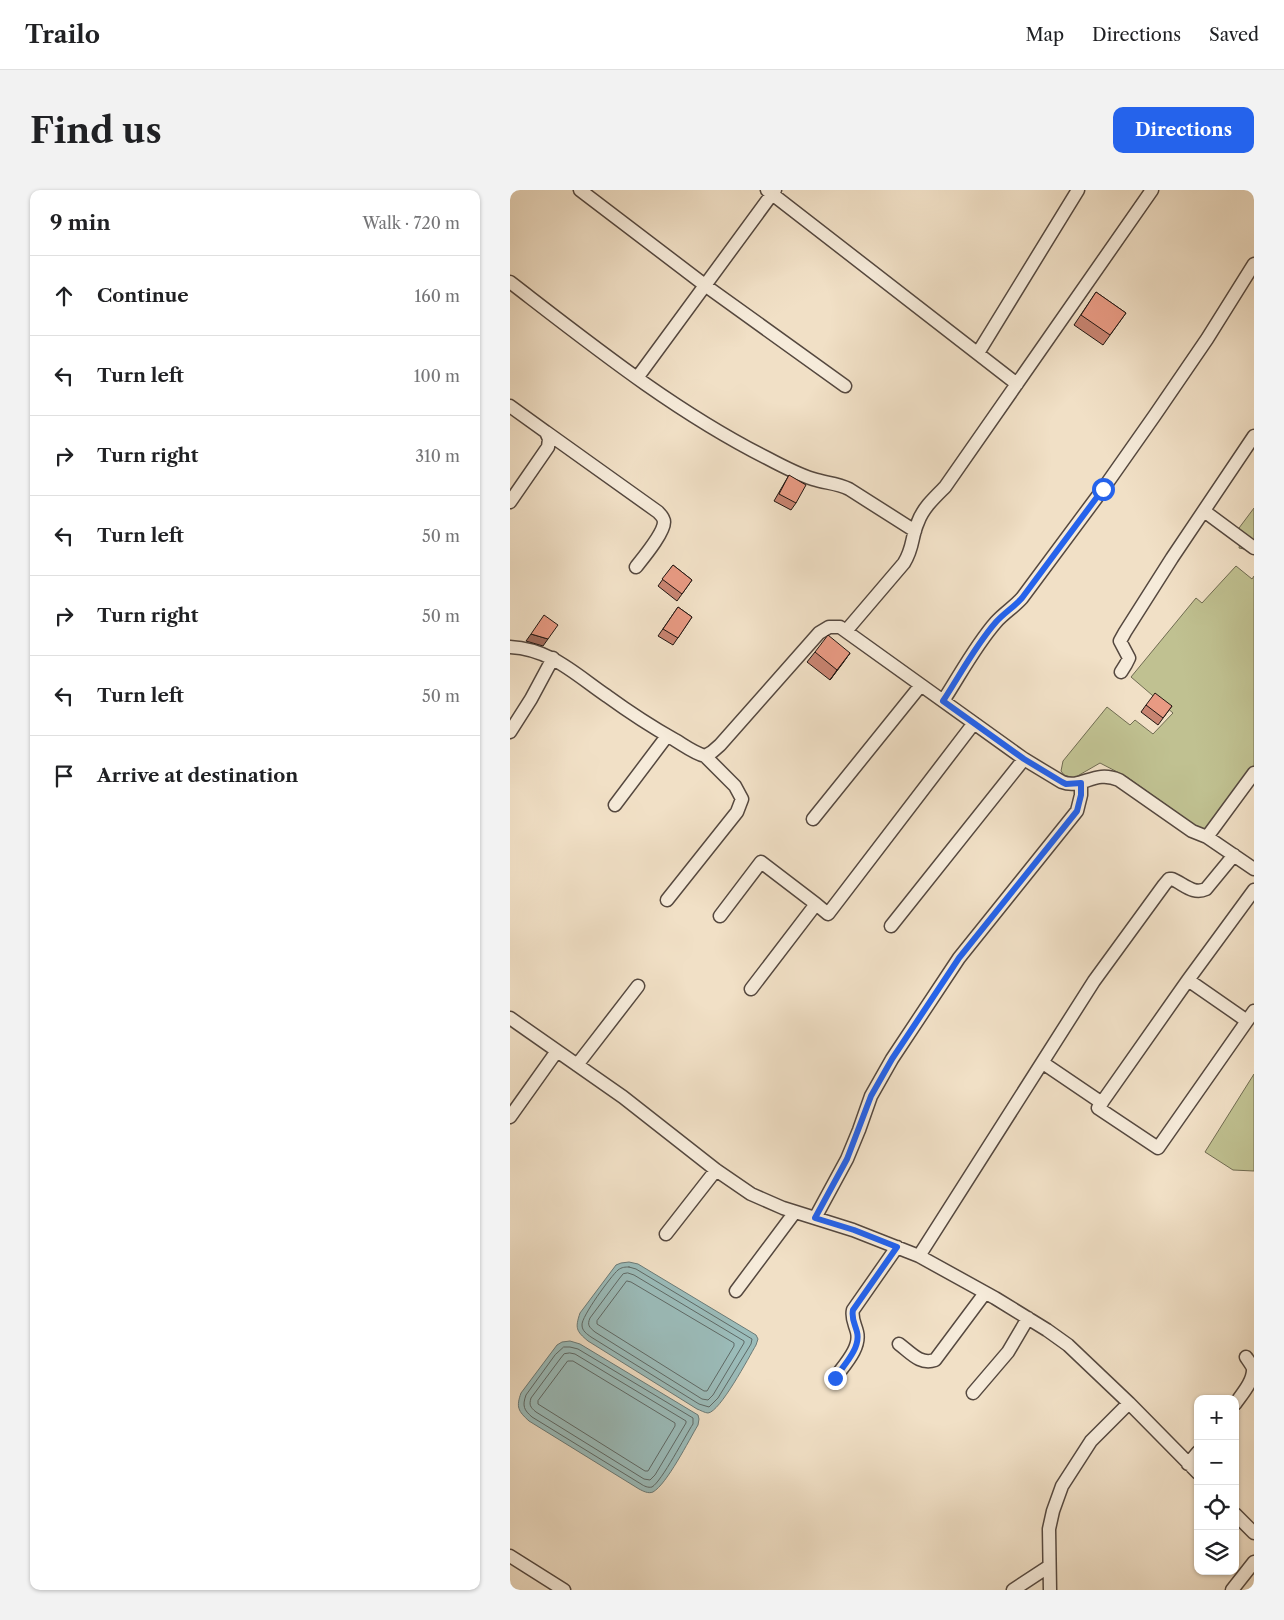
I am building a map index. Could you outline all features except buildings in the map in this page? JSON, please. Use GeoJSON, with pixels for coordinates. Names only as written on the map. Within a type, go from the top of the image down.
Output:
{"type":"FeatureCollection","features":[{"type":"Feature","properties":{"kind":"street"},"geometry":{"type":"LineString","coordinates":[[580,190],[706,286],[845,386]]}},
{"type":"Feature","properties":{"kind":"street"},"geometry":{"type":"LineString","coordinates":[[978,353],[1078,190]]}},
{"type":"Feature","properties":{"kind":"street"},"geometry":{"type":"LineString","coordinates":[[637,378],[706,286],[771,191],[1018,384]]}},
{"type":"Feature","properties":{"kind":"street"},"geometry":{"type":"LineString","coordinates":[[846,631],[904,563],[910,553],[917,522],[924,510],[945,487],[1018,384],[1148,192]]}},
{"type":"Feature","properties":{"kind":"street"},"geometry":{"type":"LineString","coordinates":[[943,701],[986,635],[997,621],[1015,607],[1103,489],[1202,347],[1254,264]]}},
{"type":"Feature","properties":{"kind":"street"},"geometry":{"type":"LineString","coordinates":[[510,282],[612,360],[698,420],[760,454],[812,479],[837,484],[849,489],[915,531]]}},
{"type":"Feature","properties":{"kind":"street"},"geometry":{"type":"LineString","coordinates":[[510,406],[658,512],[662,517],[664,523],[662,531],[636,567]]}},
{"type":"Feature","properties":{"kind":"street"},"geometry":{"type":"LineString","coordinates":[[510,502],[548,447],[549,439],[546,432]]}},
{"type":"Feature","properties":{"kind":"street"},"geometry":{"type":"LineString","coordinates":[[1121,672],[1129,658],[1120,641],[1125,632],[1254,436]]}},
{"type":"Feature","properties":{"kind":"street"},"geometry":{"type":"LineString","coordinates":[[1204,511],[1254,548]]}},
{"type":"Feature","properties":{"kind":"street"},"geometry":{"type":"LineString","coordinates":[[705,756],[720,746],[819,633],[829,626],[840,627],[1024,759],[1066,784],[1081,783],[1097,776],[1113,777],[1192,831],[1207,837],[1254,869]]}},
{"type":"Feature","properties":{"kind":"street"},"geometry":{"type":"LineString","coordinates":[[510,647],[524,649],[553,658],[667,736],[705,756],[735,786],[742,799],[737,812],[667,900]]}},
{"type":"Feature","properties":{"kind":"street"},"geometry":{"type":"LineString","coordinates":[[510,732],[531,699],[553,658]]}},
{"type":"Feature","properties":{"kind":"street"},"geometry":{"type":"LineString","coordinates":[[813,819],[921,685]]}},
{"type":"Feature","properties":{"kind":"street"},"geometry":{"type":"LineString","coordinates":[[720,916],[761,862],[828,914],[974,724]]}},
{"type":"Feature","properties":{"kind":"street"},"geometry":{"type":"LineString","coordinates":[[615,805],[667,736]]}},
{"type":"Feature","properties":{"kind":"street"},"geometry":{"type":"LineString","coordinates":[[890,926],[1024,759]]}},
{"type":"Feature","properties":{"kind":"street"},"geometry":{"type":"LineString","coordinates":[[1207,837],[1254,773]]}},
{"type":"Feature","properties":{"kind":"street"},"geometry":{"type":"LineString","coordinates":[[815,1218],[847,1159],[871,1096],[892,1059],[959,958],[1077,811],[1081,795],[1081,783]]}},
{"type":"Feature","properties":{"kind":"street"},"geometry":{"type":"LineString","coordinates":[[919,1256],[1094,981],[1164,884],[1169,879],[1172,879],[1193,891],[1202,891],[1206,889],[1234,855]]}},
{"type":"Feature","properties":{"kind":"street"},"geometry":{"type":"LineString","coordinates":[[1188,980],[1251,1016],[1158,1148],[1098,1108],[1188,980],[1254,890]]}},
{"type":"Feature","properties":{"kind":"street"},"geometry":{"type":"LineString","coordinates":[[751,989],[816,904]]}},
{"type":"Feature","properties":{"kind":"street"},"geometry":{"type":"LineString","coordinates":[[577,1065],[638,986]]}},
{"type":"Feature","properties":{"kind":"street"},"geometry":{"type":"LineString","coordinates":[[510,1018],[623,1097],[716,1170],[751,1194],[795,1212],[854,1230],[919,1256],[1028,1318],[1068,1345],[1129,1403],[1194,1470]]}},
{"type":"Feature","properties":{"kind":"street"},"geometry":{"type":"LineString","coordinates":[[510,1117],[556,1051]]}},
{"type":"Feature","properties":{"kind":"street"},"geometry":{"type":"LineString","coordinates":[[1043,1063],[1102,1103]]}},
{"type":"Feature","properties":{"kind":"street"},"geometry":{"type":"LineString","coordinates":[[666,1234],[716,1170]]}},
{"type":"Feature","properties":{"kind":"street"},"geometry":{"type":"LineString","coordinates":[[736,1291],[795,1212]]}},
{"type":"Feature","properties":{"kind":"street"},"geometry":{"type":"LineString","coordinates":[[835,1378],[856,1347],[858,1340],[852,1315],[853,1310],[897,1247]]}},
{"type":"Feature","properties":{"kind":"street"},"geometry":{"type":"LineString","coordinates":[[899,1344],[922,1362],[935,1360],[985,1293]]}},
{"type":"Feature","properties":{"kind":"street"},"geometry":{"type":"LineString","coordinates":[[973,1393],[1008,1352],[1028,1318]]}},
{"type":"Feature","properties":{"kind":"street"},"geometry":{"type":"LineString","coordinates":[[1239,1399],[1251,1384],[1253,1377],[1253,1368],[1246,1357]]}},
{"type":"Feature","properties":{"kind":"street"},"geometry":{"type":"LineString","coordinates":[[1050,1590],[1048,1567],[1049,1529],[1062,1486],[1091,1440],[1129,1403]]}},
{"type":"Feature","properties":{"kind":"street"},"geometry":{"type":"LineString","coordinates":[[1188,1464],[1194,1457]]}},
{"type":"Feature","properties":{"kind":"street"},"geometry":{"type":"LineString","coordinates":[[1239,1518],[1254,1533]]}},
{"type":"Feature","properties":{"kind":"street"},"geometry":{"type":"LineString","coordinates":[[510,1556],[564,1590]]}},
{"type":"Feature","properties":{"kind":"street"},"geometry":{"type":"LineString","coordinates":[[1232,1590],[1254,1562]]}},
{"type":"Feature","properties":{"kind":"street"},"geometry":{"type":"LineString","coordinates":[[1013,1590],[1048,1567]]}},
{"type":"Feature","properties":{"kind":"green space"},"geometry":{"type":"Polygon","coordinates":[[[1254,508],[1254,553],[1239,548],[1240,543],[1233,536],[1254,508]]]}},
{"type":"Feature","properties":{"kind":"green space"},"geometry":{"type":"Polygon","coordinates":[[[1236,566],[1252,579],[1254,576],[1254,767],[1207,831],[1199,828],[1127,777],[1100,763],[1074,778],[1064,775],[1061,771],[1063,761],[1107,707],[1130,725],[1135,720],[1153,734],[1173,713],[1131,677],[1196,598],[1202,603],[1236,566]]]}},
{"type":"Feature","properties":{"kind":"green space"},"geometry":{"type":"Polygon","coordinates":[[[1254,1074],[1254,1171],[1233,1170],[1205,1152],[1254,1074]]]}},
{"type":"Feature","properties":{"kind":"water"},"geometry":{"type":"Polygon","coordinates":[[[629,1262],[638,1264],[756,1335],[758,1339],[756,1345],[734,1383],[720,1404],[708,1413],[697,1409],[588,1341],[579,1332],[577,1322],[580,1313],[616,1265],[629,1262]]]}},
{"type":"Feature","properties":{"kind":"water"},"geometry":{"type":"Polygon","coordinates":[[[570,1341],[580,1344],[698,1415],[698,1425],[683,1451],[665,1480],[653,1492],[639,1489],[529,1421],[520,1411],[518,1405],[521,1393],[557,1345],[570,1341]]]}},
{"type":"Feature","properties":{"kind":"route"},"geometry":{"type":"LineString","coordinates":[[835,1378],[856,1347],[858,1340],[852,1315],[853,1310],[897,1247],[854,1230],[815,1218],[847,1159],[871,1096],[892,1059],[959,958],[1077,811],[1081,795],[1081,783],[1066,784],[1062,782],[1024,759],[943,701],[986,635],[997,621],[1015,607],[1103,489]]}}]}
